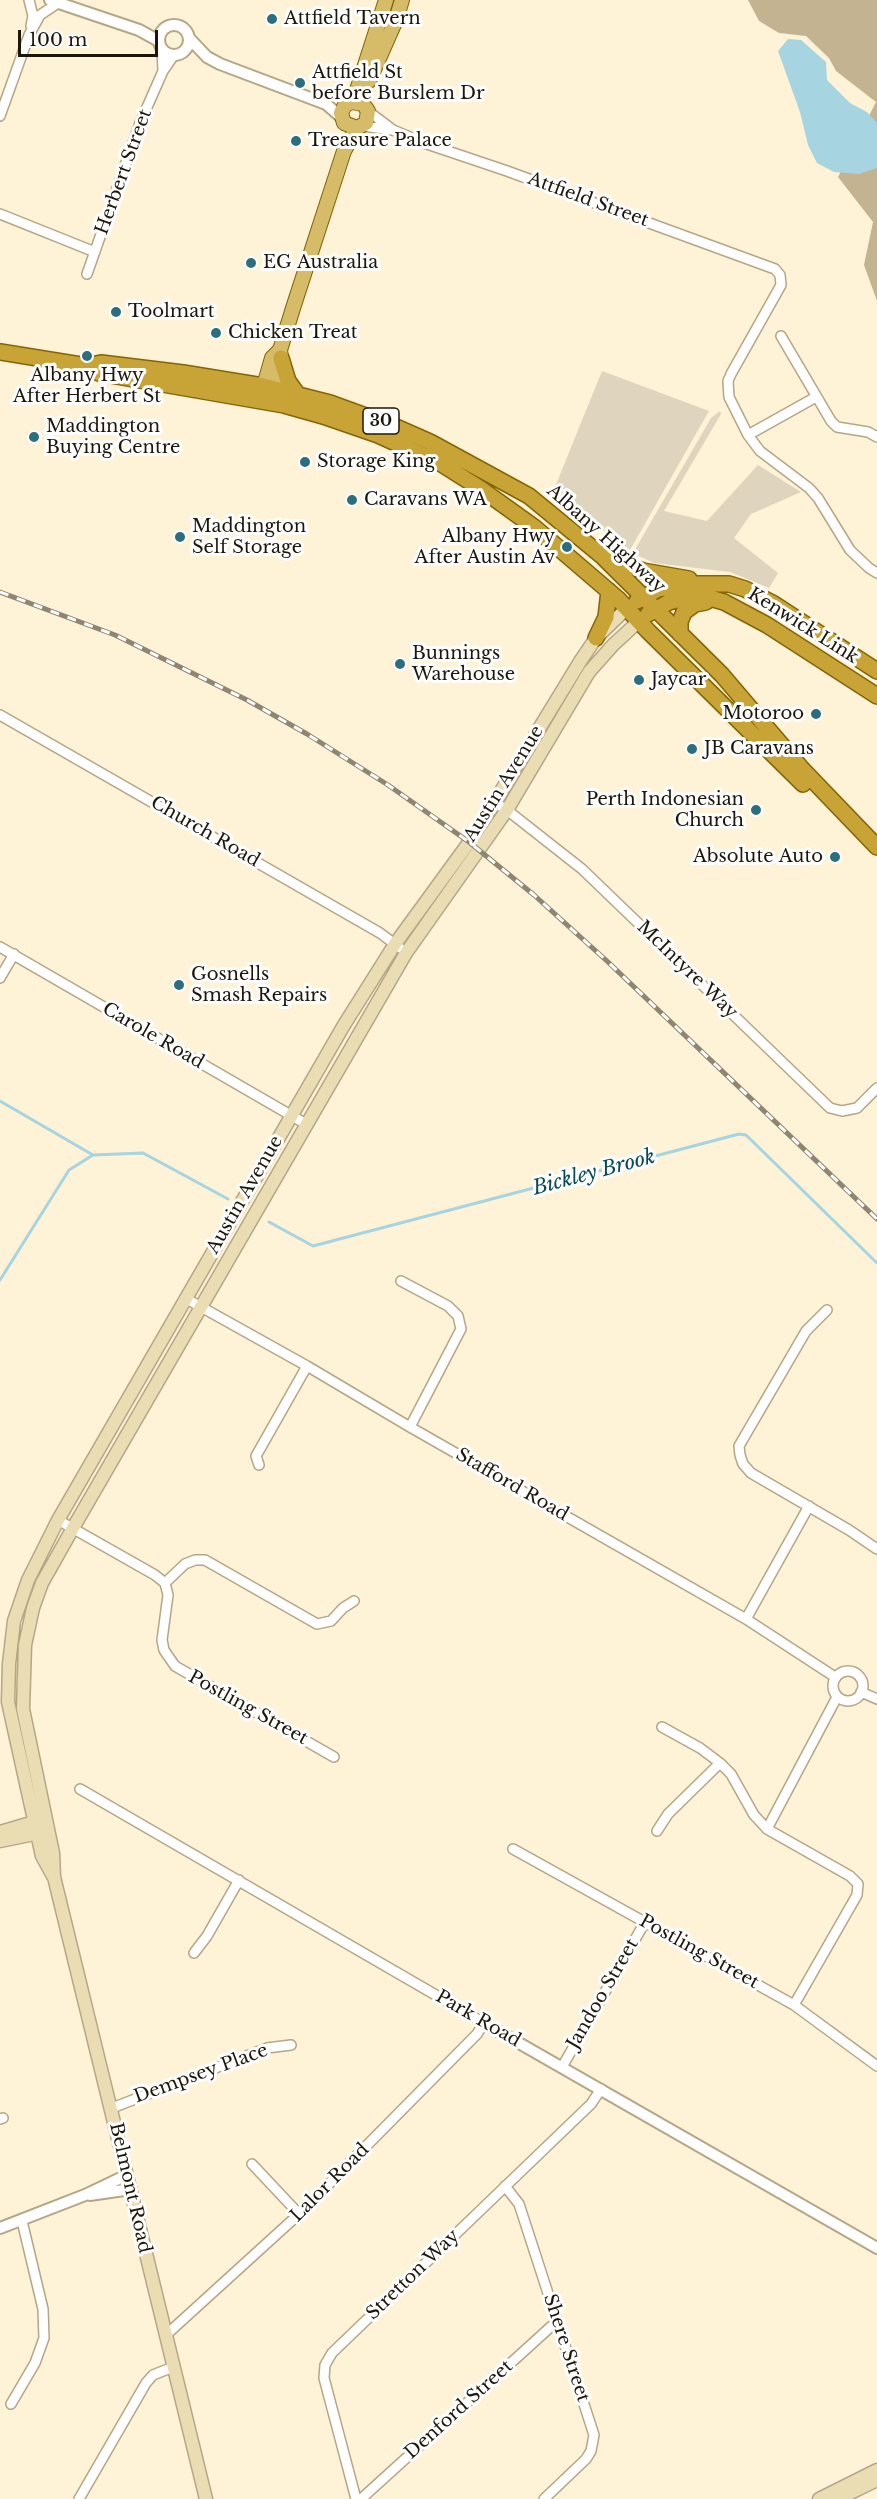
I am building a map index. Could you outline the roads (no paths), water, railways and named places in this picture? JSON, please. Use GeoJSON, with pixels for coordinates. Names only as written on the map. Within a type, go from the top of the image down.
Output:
{"type":"FeatureCollection","features":[{"type":"Feature","properties":{"kind":"highway","name":"Albany Highway"},"geometry":{"type":"LineString","coordinates":[[0,352],[87,366],[99,374],[267,395],[298,395],[330,403],[396,427],[481,469],[540,504],[602,556],[722,675],[822,791],[877,847]]}},
{"type":"Feature","properties":{"kind":"highway"},"geometry":{"type":"LineString","coordinates":[[281,354],[288,381],[298,395]]}},
{"type":"Feature","properties":{"kind":"highway","name":"Albany Highway"},"geometry":{"type":"LineString","coordinates":[[267,395],[350,424],[440,463],[534,527],[627,608],[877,859]]}},
{"type":"Feature","properties":{"kind":"highway","name":"30"},"geometry":{"type":"LineString","coordinates":[[602,556],[643,571],[729,584]]}},
{"type":"Feature","properties":{"kind":"highway","name":"Kenwick Link"},"geometry":{"type":"LineString","coordinates":[[627,608],[643,596],[658,589],[687,584],[729,584],[745,589],[774,604],[877,671]]}},
{"type":"Feature","properties":{"kind":"highway"},"geometry":{"type":"LineString","coordinates":[[596,638],[606,617],[609,591]]}},
{"type":"Feature","properties":{"kind":"highway","name":"Kenwick Link"},"geometry":{"type":"LineString","coordinates":[[639,621],[655,609],[684,598],[710,598],[724,602],[768,625],[877,696]]}},
{"type":"Feature","properties":{"kind":"highway"},"geometry":{"type":"LineString","coordinates":[[680,634],[681,619],[690,606],[724,602]]}},
{"type":"Feature","properties":{"kind":"main road"},"geometry":{"type":"LineString","coordinates":[[267,395],[344,151],[386,0]]}},
{"type":"Feature","properties":{"kind":"main road"},"geometry":{"type":"LineString","coordinates":[[354,115],[396,20],[402,0]]}},
{"type":"Feature","properties":{"kind":"main road","name":"Austin Avenue"},"geometry":{"type":"LineString","coordinates":[[41,1827],[8,1702],[9,1664],[14,1621],[28,1580],[58,1520],[185,1298],[291,1115],[395,944],[473,837],[596,638],[627,608]]}},
{"type":"Feature","properties":{"kind":"main road","name":"Austin Avenue"},"geometry":{"type":"LineString","coordinates":[[41,1827],[25,1725],[22,1680],[24,1654],[38,1594],[73,1528],[406,953],[507,810],[589,672],[639,621]]}},
{"type":"Feature","properties":{"kind":"main road"},"geometry":{"type":"LineString","coordinates":[[0,1832],[41,1827]]}},
{"type":"Feature","properties":{"kind":"main road"},"geometry":{"type":"LineString","coordinates":[[0,1841],[41,1827]]}},
{"type":"Feature","properties":{"kind":"main road","name":"Belmont Road"},"geometry":{"type":"LineString","coordinates":[[41,1827],[42,1856],[54,1877],[206,2499]]}},
{"type":"Feature","properties":{"kind":"main road"},"geometry":{"type":"LineString","coordinates":[[819,2499],[877,2470]]}},
{"type":"Feature","properties":{"kind":"main road"},"geometry":{"type":"LineString","coordinates":[[838,2499],[877,2480]]}},
{"type":"Feature","properties":{"kind":"street"},"geometry":{"type":"LineString","coordinates":[[29,0],[33,16],[30,34]]}},
{"type":"Feature","properties":{"kind":"street"},"geometry":{"type":"LineString","coordinates":[[0,116],[30,34],[40,15],[54,2]]}},
{"type":"Feature","properties":{"kind":"street","name":"Attfield Street"},"geometry":{"type":"LineString","coordinates":[[54,2],[139,30],[177,54],[207,57],[424,143],[775,269],[780,275],[781,285],[728,381],[729,397],[748,435]]}},
{"type":"Feature","properties":{"kind":"street","name":"Attfield Street"},"geometry":{"type":"LineString","coordinates":[[139,30],[180,26],[207,57]]}},
{"type":"Feature","properties":{"kind":"street"},"geometry":{"type":"LineString","coordinates":[[161,45],[165,28]]}},
{"type":"Feature","properties":{"kind":"street"},"geometry":{"type":"LineString","coordinates":[[177,54],[186,49],[189,38]]}},
{"type":"Feature","properties":{"kind":"street","name":"Herbert Street"},"geometry":{"type":"LineString","coordinates":[[161,45],[163,71]]}},
{"type":"Feature","properties":{"kind":"street","name":"Herbert Street"},"geometry":{"type":"LineString","coordinates":[[87,274],[140,123],[163,71],[177,54]]}},
{"type":"Feature","properties":{"kind":"street","name":"Attfield Street"},"geometry":{"type":"LineString","coordinates":[[354,115],[393,130]]}},
{"type":"Feature","properties":{"kind":"street"},"geometry":{"type":"LineString","coordinates":[[0,214],[95,252]]}},
{"type":"Feature","properties":{"kind":"street"},"geometry":{"type":"LineString","coordinates":[[780,336],[816,397],[837,427],[868,432],[877,436]]}},
{"type":"Feature","properties":{"kind":"street"},"geometry":{"type":"LineString","coordinates":[[816,397],[748,435],[760,451],[818,498],[855,556],[877,573]]}},
{"type":"Feature","properties":{"kind":"street","name":"Church Road"},"geometry":{"type":"LineString","coordinates":[[0,715],[380,933],[406,953]]}},
{"type":"Feature","properties":{"kind":"street","name":"McIntyre Way"},"geometry":{"type":"LineString","coordinates":[[495,803],[582,869],[830,1108],[842,1111],[857,1108],[877,1088]]}},
{"type":"Feature","properties":{"kind":"street","name":"Carole Road"},"geometry":{"type":"LineString","coordinates":[[0,946],[306,1124]]}},
{"type":"Feature","properties":{"kind":"street"},"geometry":{"type":"LineString","coordinates":[[0,978],[14,954]]}},
{"type":"Feature","properties":{"kind":"street"},"geometry":{"type":"LineString","coordinates":[[401,1281],[448,1306],[458,1316],[461,1329],[410,1427]]}},
{"type":"Feature","properties":{"kind":"street","name":"Stafford Road"},"geometry":{"type":"LineString","coordinates":[[185,1298],[746,1619],[835,1677]]}},
{"type":"Feature","properties":{"kind":"street"},"geometry":{"type":"LineString","coordinates":[[827,1310],[806,1331],[739,1446],[743,1464],[751,1473],[877,1549]]}},
{"type":"Feature","properties":{"kind":"street"},"geometry":{"type":"LineString","coordinates":[[259,1465],[256,1456],[307,1366]]}},
{"type":"Feature","properties":{"kind":"street"},"geometry":{"type":"LineString","coordinates":[[746,1619],[808,1506]]}},
{"type":"Feature","properties":{"kind":"street"},"geometry":{"type":"LineString","coordinates":[[58,1520],[155,1575],[165,1583],[185,1564],[195,1560],[205,1560],[317,1624],[331,1621],[343,1608],[354,1601]]}},
{"type":"Feature","properties":{"kind":"street","name":"Postling Street"},"geometry":{"type":"LineString","coordinates":[[165,1583],[168,1595],[162,1640],[164,1650],[175,1666],[334,1756]]}},
{"type":"Feature","properties":{"kind":"street"},"geometry":{"type":"LineString","coordinates":[[843,1671],[853,1671],[861,1679],[861,1692],[850,1701],[837,1697],[832,1687],[835,1677],[843,1671]]}},
{"type":"Feature","properties":{"kind":"street"},"geometry":{"type":"LineString","coordinates":[[861,1692],[877,1700]]}},
{"type":"Feature","properties":{"kind":"street"},"geometry":{"type":"LineString","coordinates":[[767,1829],[837,1697]]}},
{"type":"Feature","properties":{"kind":"street"},"geometry":{"type":"LineString","coordinates":[[662,1726],[700,1748],[720,1763],[731,1774],[754,1815],[767,1829],[850,1876],[858,1884],[857,1895],[794,2006]]}},
{"type":"Feature","properties":{"kind":"street"},"geometry":{"type":"LineString","coordinates":[[657,1831],[669,1814],[720,1763]]}},
{"type":"Feature","properties":{"kind":"street","name":"Park Road"},"geometry":{"type":"LineString","coordinates":[[80,1789],[877,2248]]}},
{"type":"Feature","properties":{"kind":"street","name":"Postling Street"},"geometry":{"type":"LineString","coordinates":[[513,1849],[794,2006],[877,2066]]}},
{"type":"Feature","properties":{"kind":"street"},"geometry":{"type":"LineString","coordinates":[[194,1953],[207,1936],[239,1880]]}},
{"type":"Feature","properties":{"kind":"street","name":"Jandoo Street"},"geometry":{"type":"LineString","coordinates":[[562,2067],[645,1922]]}},
{"type":"Feature","properties":{"kind":"street","name":"Lalor Road"},"geometry":{"type":"LineString","coordinates":[[166,2335],[299,2214],[477,2034],[484,2023]]}},
{"type":"Feature","properties":{"kind":"street","name":"Dempsey Place"},"geometry":{"type":"LineString","coordinates":[[112,2108],[267,2048],[291,2045]]}},
{"type":"Feature","properties":{"kind":"street","name":"Stretton Way"},"geometry":{"type":"LineString","coordinates":[[356,2499],[324,2378],[325,2365],[332,2353],[591,2104],[601,2089]]}},
{"type":"Feature","properties":{"kind":"street"},"geometry":{"type":"LineString","coordinates":[[252,2164],[299,2214]]}},
{"type":"Feature","properties":{"kind":"street"},"geometry":{"type":"LineString","coordinates":[[0,2228],[85,2195],[127,2175]]}},
{"type":"Feature","properties":{"kind":"street","name":"Shere Street"},"geometry":{"type":"LineString","coordinates":[[505,2186],[519,2204],[594,2435],[591,2451],[586,2459],[544,2499]]}},
{"type":"Feature","properties":{"kind":"street"},"geometry":{"type":"LineString","coordinates":[[85,2195],[131,2189]]}},
{"type":"Feature","properties":{"kind":"street"},"geometry":{"type":"LineString","coordinates":[[11,2404],[36,2363],[44,2338],[43,2309],[22,2221]]}},
{"type":"Feature","properties":{"kind":"street","name":"Denford Street"},"geometry":{"type":"LineString","coordinates":[[362,2499],[556,2322]]}},
{"type":"Feature","properties":{"kind":"street"},"geometry":{"type":"LineString","coordinates":[[79,2499],[146,2383],[153,2375],[173,2367]]}},
{"type":"Feature","properties":{"kind":"water"},"geometry":{"type":"Polygon","coordinates":[[[788,39],[801,40],[826,62],[827,80],[850,103],[867,112],[877,123],[877,168],[859,174],[834,172],[817,163],[808,145],[800,112],[778,51],[788,39]]]}},
{"type":"Feature","properties":{"kind":"waterway"},"geometry":{"type":"LineString","coordinates":[[0,1101],[93,1155]]}},
{"type":"Feature","properties":{"kind":"waterway","name":"Bickley Brook"},"geometry":{"type":"LineString","coordinates":[[269,1222],[313,1246],[739,1134],[746,1135],[877,1263]]}},
{"type":"Feature","properties":{"kind":"waterway","name":"Bickley Brook"},"geometry":{"type":"LineString","coordinates":[[0,1280],[69,1170],[93,1155],[143,1153],[228,1199]]}},
{"type":"Feature","properties":{"kind":"railway"},"geometry":{"type":"LineString","coordinates":[[0,592],[115,635],[247,700],[307,734],[388,785],[469,842],[534,895],[608,962],[877,1219]]}},
{"type":"Feature","properties":{"kind":"place","name":"Attfield Tavern"},"geometry":{"type":"Point","coordinates":[272,19]}},
{"type":"Feature","properties":{"kind":"place","name":"Attfield St before Burslem Dr"},"geometry":{"type":"Point","coordinates":[300,83]}},
{"type":"Feature","properties":{"kind":"place","name":"Treasure Palace"},"geometry":{"type":"Point","coordinates":[296,141]}},
{"type":"Feature","properties":{"kind":"place","name":"EG Australia"},"geometry":{"type":"Point","coordinates":[251,263]}},
{"type":"Feature","properties":{"kind":"place","name":"Toolmart"},"geometry":{"type":"Point","coordinates":[116,312]}},
{"type":"Feature","properties":{"kind":"place","name":"Chicken Treat"},"geometry":{"type":"Point","coordinates":[216,333]}},
{"type":"Feature","properties":{"kind":"place","name":"Albany Hwy After Herbert St"},"geometry":{"type":"Point","coordinates":[87,356]}},
{"type":"Feature","properties":{"kind":"place","name":"Maddington Buying Centre"},"geometry":{"type":"Point","coordinates":[34,437]}},
{"type":"Feature","properties":{"kind":"place","name":"Storage King"},"geometry":{"type":"Point","coordinates":[305,462]}},
{"type":"Feature","properties":{"kind":"place","name":"Caravans WA"},"geometry":{"type":"Point","coordinates":[352,500]}},
{"type":"Feature","properties":{"kind":"place","name":"Maddington Self Storage"},"geometry":{"type":"Point","coordinates":[180,537]}},
{"type":"Feature","properties":{"kind":"place","name":"Albany Hwy After Austin Av"},"geometry":{"type":"Point","coordinates":[567,547]}},
{"type":"Feature","properties":{"kind":"place","name":"Bunnings Warehouse"},"geometry":{"type":"Point","coordinates":[400,664]}},
{"type":"Feature","properties":{"kind":"place","name":"Jaycar"},"geometry":{"type":"Point","coordinates":[639,680]}},
{"type":"Feature","properties":{"kind":"place","name":"Motoroo"},"geometry":{"type":"Point","coordinates":[816,714]}},
{"type":"Feature","properties":{"kind":"place","name":"JB Caravans"},"geometry":{"type":"Point","coordinates":[692,749]}},
{"type":"Feature","properties":{"kind":"place","name":"Perth Indonesian Church"},"geometry":{"type":"Point","coordinates":[756,810]}},
{"type":"Feature","properties":{"kind":"place","name":"Absolute Auto"},"geometry":{"type":"Point","coordinates":[835,857]}},
{"type":"Feature","properties":{"kind":"place","name":"Gosnells Smash Repairs"},"geometry":{"type":"Point","coordinates":[179,985]}}]}
